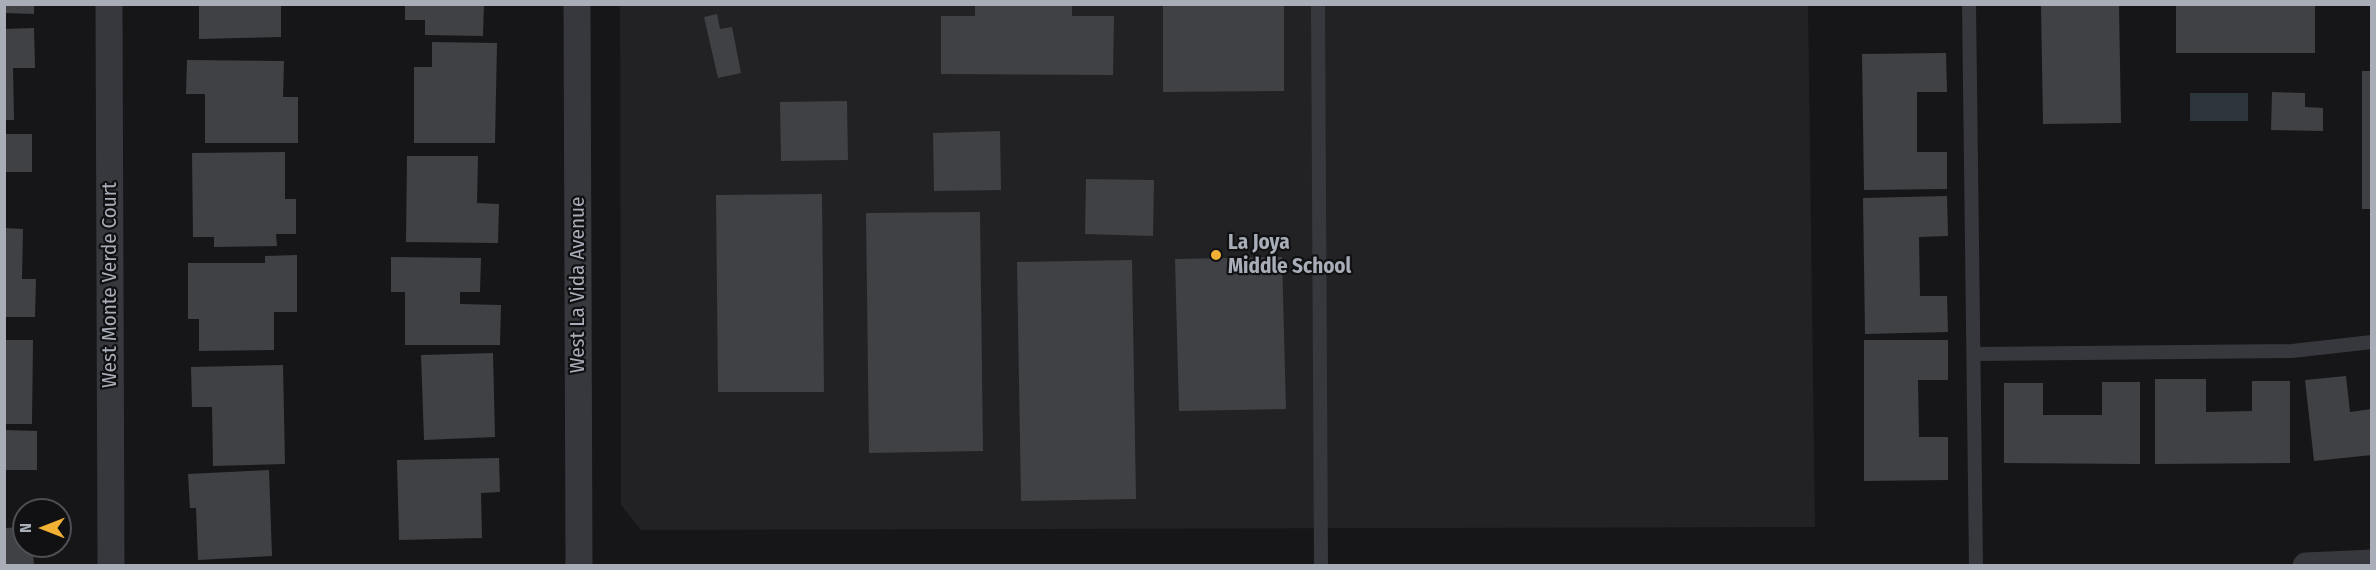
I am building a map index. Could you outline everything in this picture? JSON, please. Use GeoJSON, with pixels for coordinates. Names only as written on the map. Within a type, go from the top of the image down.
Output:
{"type":"FeatureCollection","features":[{"type":"Feature","properties":{"kind":"street","name":"West Monte Verde Court"},"geometry":{"type":"LineString","coordinates":[[109,4],[111,566]]}},
{"type":"Feature","properties":{"kind":"street","name":"West La Vida Avenue"},"geometry":{"type":"LineString","coordinates":[[577,4],[579,566]]}},
{"type":"Feature","properties":{"kind":"street"},"geometry":{"type":"LineString","coordinates":[[2306,566],[2372,562]]}},
{"type":"Feature","properties":{"kind":"lane"},"geometry":{"type":"LineString","coordinates":[[1318,4],[1321,566]]}},
{"type":"Feature","properties":{"kind":"lane"},"geometry":{"type":"LineString","coordinates":[[1969,4],[1976,566]]}},
{"type":"Feature","properties":{"kind":"lane"},"geometry":{"type":"LineString","coordinates":[[1974,354],[2292,351],[2372,342]]}},
{"type":"Feature","properties":{"kind":"shaded area","name":"La Joya Middle School"},"geometry":{"type":"Polygon","coordinates":[[[620,5],[1808,5],[1815,527],[641,530],[621,505],[620,5]]]}},
{"type":"Feature","properties":{"kind":"shaded area"},"geometry":{"type":"Polygon","coordinates":[[[2190,93],[2248,93],[2248,121],[2190,121],[2190,93]]]}},
{"type":"Feature","properties":{"kind":"building"},"geometry":{"type":"Polygon","coordinates":[[[4,4],[34,4],[34,14],[4,13],[4,4]]]}},
{"type":"Feature","properties":{"kind":"building"},"geometry":{"type":"Polygon","coordinates":[[[199,4],[281,4],[281,37],[199,39],[199,4]]]}},
{"type":"Feature","properties":{"kind":"building"},"geometry":{"type":"Polygon","coordinates":[[[405,4],[484,4],[483,36],[425,35],[425,20],[405,20],[405,4]]]}},
{"type":"Feature","properties":{"kind":"building"},"geometry":{"type":"Polygon","coordinates":[[[975,4],[1072,4],[1072,16],[1114,16],[1113,75],[941,74],[941,16],[975,16],[975,4]]]}},
{"type":"Feature","properties":{"kind":"building"},"geometry":{"type":"Polygon","coordinates":[[[1163,4],[1284,4],[1284,91],[1163,92],[1163,4]]]}},
{"type":"Feature","properties":{"kind":"building"},"geometry":{"type":"Polygon","coordinates":[[[2176,4],[2315,4],[2315,53],[2176,53],[2176,4]]]}},
{"type":"Feature","properties":{"kind":"building"},"geometry":{"type":"Polygon","coordinates":[[[2041,5],[2119,5],[2121,123],[2043,124],[2041,5]]]}},
{"type":"Feature","properties":{"kind":"building"},"geometry":{"type":"Polygon","coordinates":[[[717,14],[720,29],[732,27],[741,73],[718,78],[704,17],[717,14]]]}},
{"type":"Feature","properties":{"kind":"building"},"geometry":{"type":"Polygon","coordinates":[[[34,28],[35,68],[13,68],[14,120],[4,120],[4,29],[34,28]]]}},
{"type":"Feature","properties":{"kind":"building"},"geometry":{"type":"Polygon","coordinates":[[[432,42],[497,43],[495,143],[414,143],[414,67],[432,67],[432,42]]]}},
{"type":"Feature","properties":{"kind":"building"},"geometry":{"type":"Polygon","coordinates":[[[1946,53],[1947,92],[1917,92],[1917,152],[1947,152],[1947,189],[1864,190],[1862,54],[1946,53]]]}},
{"type":"Feature","properties":{"kind":"building"},"geometry":{"type":"Polygon","coordinates":[[[187,60],[284,61],[283,97],[298,97],[298,143],[205,143],[205,94],[186,94],[187,60]]]}},
{"type":"Feature","properties":{"kind":"building"},"geometry":{"type":"Polygon","coordinates":[[[2362,71],[2372,71],[2372,209],[2362,209],[2362,71]]]}},
{"type":"Feature","properties":{"kind":"building"},"geometry":{"type":"Polygon","coordinates":[[[2272,92],[2305,93],[2305,107],[2323,108],[2323,131],[2271,130],[2272,92]]]}},
{"type":"Feature","properties":{"kind":"building"},"geometry":{"type":"Polygon","coordinates":[[[847,101],[848,160],[781,161],[780,102],[847,101]]]}},
{"type":"Feature","properties":{"kind":"building"},"geometry":{"type":"Polygon","coordinates":[[[1000,131],[1001,190],[934,191],[933,133],[1000,131]]]}},
{"type":"Feature","properties":{"kind":"building"},"geometry":{"type":"Polygon","coordinates":[[[4,134],[32,134],[32,172],[4,172],[4,134]]]}},
{"type":"Feature","properties":{"kind":"building"},"geometry":{"type":"Polygon","coordinates":[[[285,152],[285,199],[296,199],[296,234],[276,234],[277,246],[214,247],[214,237],[193,237],[192,153],[285,152]]]}},
{"type":"Feature","properties":{"kind":"building"},"geometry":{"type":"Polygon","coordinates":[[[407,156],[478,156],[477,203],[499,204],[498,243],[406,242],[407,156]]]}},
{"type":"Feature","properties":{"kind":"building"},"geometry":{"type":"Polygon","coordinates":[[[1086,179],[1154,180],[1153,236],[1085,234],[1086,179]]]}},
{"type":"Feature","properties":{"kind":"building"},"geometry":{"type":"Polygon","coordinates":[[[822,194],[824,392],[718,392],[716,195],[822,194]]]}},
{"type":"Feature","properties":{"kind":"building"},"geometry":{"type":"Polygon","coordinates":[[[1947,196],[1948,236],[1919,237],[1920,296],[1947,296],[1948,332],[1865,334],[1863,198],[1947,196]]]}},
{"type":"Feature","properties":{"kind":"building"},"geometry":{"type":"Polygon","coordinates":[[[980,212],[983,451],[869,453],[866,213],[980,212]]]}},
{"type":"Feature","properties":{"kind":"building"},"geometry":{"type":"Polygon","coordinates":[[[4,228],[23,229],[22,279],[36,279],[35,317],[4,317],[4,228]]]}},
{"type":"Feature","properties":{"kind":"building"},"geometry":{"type":"Polygon","coordinates":[[[297,255],[297,312],[274,312],[274,350],[199,351],[199,319],[188,319],[188,263],[265,263],[265,256],[297,255]]]}},
{"type":"Feature","properties":{"kind":"building"},"geometry":{"type":"Polygon","coordinates":[[[391,257],[481,258],[480,292],[460,292],[460,304],[501,305],[500,345],[405,345],[405,292],[391,292],[391,257]]]}},
{"type":"Feature","properties":{"kind":"building"},"geometry":{"type":"Polygon","coordinates":[[[1282,257],[1286,409],[1179,411],[1175,259],[1282,257]]]}},
{"type":"Feature","properties":{"kind":"building"},"geometry":{"type":"Polygon","coordinates":[[[1132,260],[1136,499],[1021,501],[1017,262],[1132,260]]]}},
{"type":"Feature","properties":{"kind":"building"},"geometry":{"type":"Polygon","coordinates":[[[4,340],[33,340],[32,424],[4,424],[4,340]]]}},
{"type":"Feature","properties":{"kind":"building"},"geometry":{"type":"Polygon","coordinates":[[[1864,340],[1948,340],[1948,380],[1918,380],[1919,437],[1948,437],[1948,480],[1864,481],[1864,340]]]}},
{"type":"Feature","properties":{"kind":"building"},"geometry":{"type":"Polygon","coordinates":[[[493,353],[495,437],[424,440],[421,355],[493,353]]]}},
{"type":"Feature","properties":{"kind":"building"},"geometry":{"type":"Polygon","coordinates":[[[283,365],[285,464],[213,466],[212,407],[192,407],[191,367],[283,365]]]}},
{"type":"Feature","properties":{"kind":"building"},"geometry":{"type":"Polygon","coordinates":[[[2346,376],[2350,412],[2372,409],[2372,455],[2314,461],[2305,380],[2346,376]]]}},
{"type":"Feature","properties":{"kind":"building"},"geometry":{"type":"Polygon","coordinates":[[[2155,379],[2206,379],[2206,412],[2252,411],[2252,381],[2290,381],[2290,463],[2155,464],[2155,379]]]}},
{"type":"Feature","properties":{"kind":"building"},"geometry":{"type":"Polygon","coordinates":[[[2102,382],[2140,382],[2140,464],[2004,463],[2004,383],[2043,383],[2043,415],[2102,415],[2102,382]]]}},
{"type":"Feature","properties":{"kind":"building"},"geometry":{"type":"Polygon","coordinates":[[[4,430],[37,431],[37,470],[4,470],[4,430]]]}},
{"type":"Feature","properties":{"kind":"building"},"geometry":{"type":"Polygon","coordinates":[[[499,458],[500,492],[481,493],[482,538],[399,540],[397,460],[499,458]]]}},
{"type":"Feature","properties":{"kind":"building"},"geometry":{"type":"Polygon","coordinates":[[[269,470],[272,556],[198,560],[196,508],[190,508],[188,474],[269,470]]]}},
{"type":"Feature","properties":{"kind":"building"},"geometry":{"type":"Polygon","coordinates":[[[4,528],[12,528],[12,558],[34,558],[34,566],[4,566],[4,528]]]}},
{"type":"Feature","properties":{"kind":"place","name":"La Joya Middle School"},"geometry":{"type":"Point","coordinates":[1216,255]}}]}
